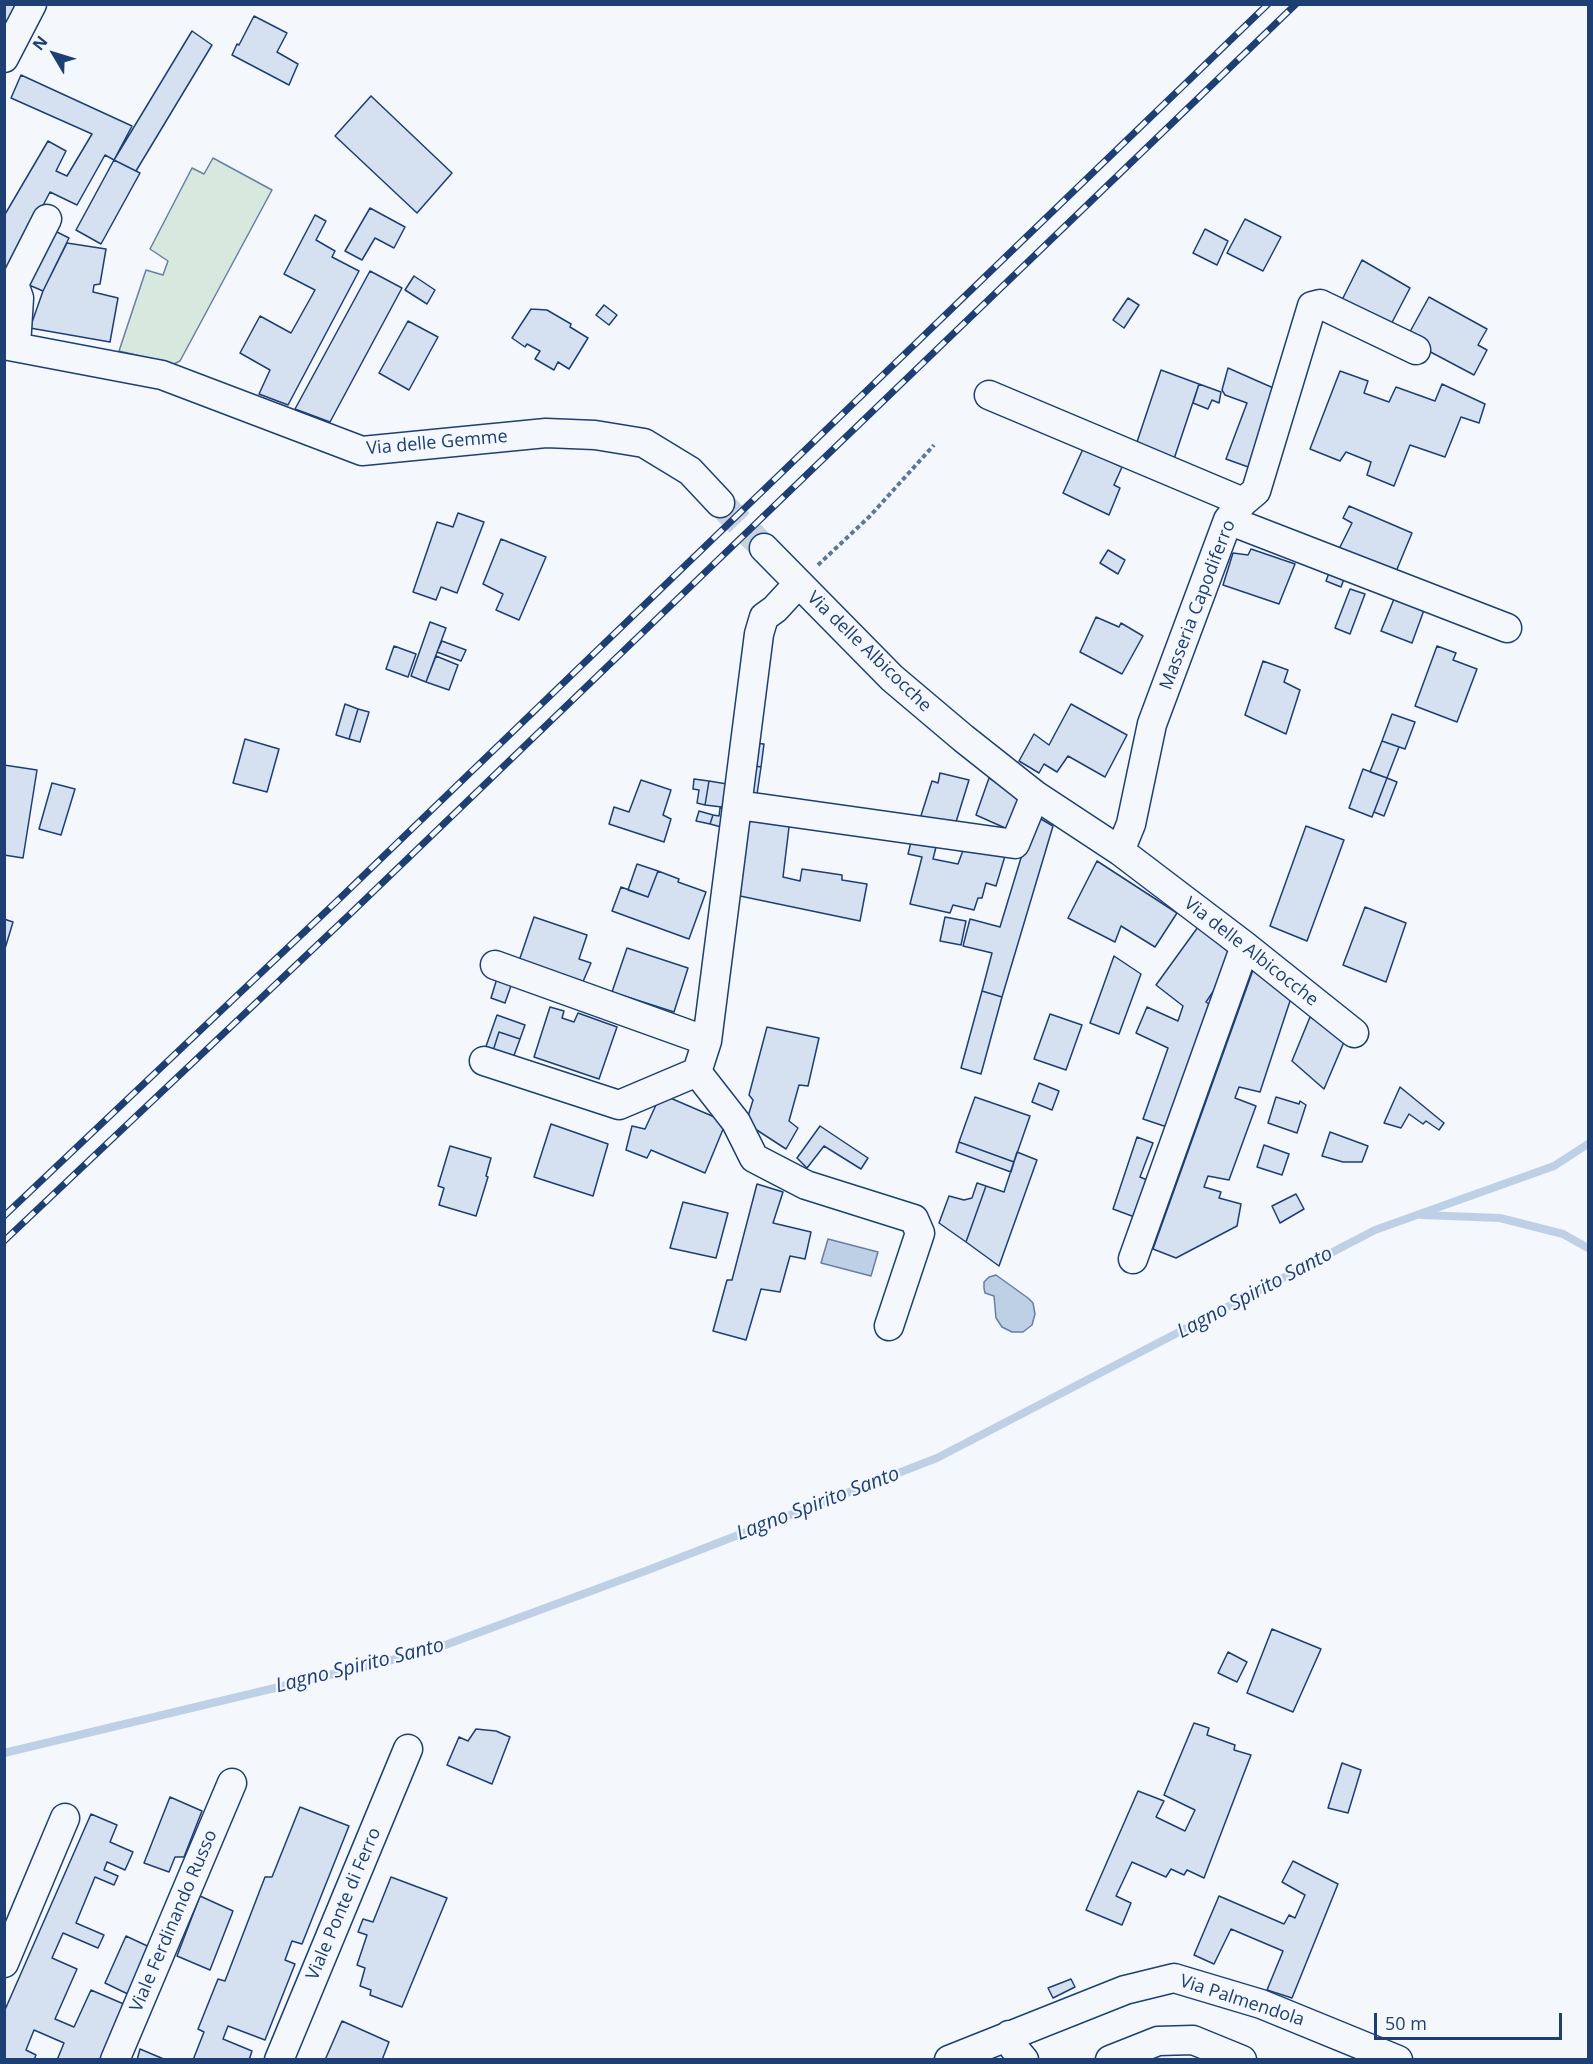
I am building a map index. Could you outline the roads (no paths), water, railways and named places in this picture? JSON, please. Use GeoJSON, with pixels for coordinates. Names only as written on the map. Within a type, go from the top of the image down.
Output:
{"type":"FeatureCollection","features":[{"type":"Feature","properties":{"kind":"street"},"geometry":{"type":"LineString","coordinates":[[4,58],[32,4]]}},
{"type":"Feature","properties":{"kind":"street"},"geometry":{"type":"LineString","coordinates":[[10,345],[19,298],[14,284],[47,219]]}},
{"type":"Feature","properties":{"kind":"street","name":"Masseria Capodiferro"},"geometry":{"type":"LineString","coordinates":[[1120,851],[1131,824],[1152,724],[1235,511],[1256,491],[1312,306],[1320,304],[1416,350]]}},
{"type":"Feature","properties":{"kind":"street","name":"Via delle Gemme"},"geometry":{"type":"LineString","coordinates":[[10,345],[162,375],[362,451],[546,433],[596,435],[644,443],[690,471],[720,503]]}},
{"type":"Feature","properties":{"kind":"street"},"geometry":{"type":"LineString","coordinates":[[990,395],[1235,511],[1507,628]]}},
{"type":"Feature","properties":{"kind":"street"},"geometry":{"type":"LineString","coordinates":[[764,548],[798,584]]}},
{"type":"Feature","properties":{"kind":"street","name":"Via delle Albicocche"},"geometry":{"type":"LineString","coordinates":[[697,1072],[707,1041],[759,634],[764,617],[775,609],[798,584],[892,678],[963,738],[1035,795],[1120,851],[1354,1033]]}},
{"type":"Feature","properties":{"kind":"street"},"geometry":{"type":"LineString","coordinates":[[738,805],[1016,844],[1035,795]]}},
{"type":"Feature","properties":{"kind":"street"},"geometry":{"type":"LineString","coordinates":[[1133,1259],[1245,946]]}},
{"type":"Feature","properties":{"kind":"street"},"geometry":{"type":"LineString","coordinates":[[495,965],[707,1041]]}},
{"type":"Feature","properties":{"kind":"street"},"geometry":{"type":"LineString","coordinates":[[484,1061],[619,1105],[697,1072],[736,1122],[754,1158],[806,1185],[914,1219],[920,1233],[889,1326]]}},
{"type":"Feature","properties":{"kind":"street","name":"Viale Ponte di Ferro"},"geometry":{"type":"LineString","coordinates":[[279,2060],[408,1749]]}},
{"type":"Feature","properties":{"kind":"street","name":"Viale Ferdinando Russo"},"geometry":{"type":"LineString","coordinates":[[116,2060],[232,1783]]}},
{"type":"Feature","properties":{"kind":"street"},"geometry":{"type":"LineString","coordinates":[[4,1963],[65,1818]]}},
{"type":"Feature","properties":{"kind":"street","name":"Via Palmendola"},"geometry":{"type":"LineString","coordinates":[[949,2060],[1125,1990],[1174,1978],[1261,2004],[1398,2060]]}},
{"type":"Feature","properties":{"kind":"street"},"geometry":{"type":"LineString","coordinates":[[1010,2035],[1014,2048],[1024,2060]]}},
{"type":"Feature","properties":{"kind":"street"},"geometry":{"type":"LineString","coordinates":[[1110,2060],[1158,2041],[1193,2040],[1242,2060]]}},
{"type":"Feature","properties":{"kind":"water"},"geometry":{"type":"Polygon","coordinates":[[[828,1239],[878,1252],[871,1276],[821,1263],[828,1239]]]}},
{"type":"Feature","properties":{"kind":"water"},"geometry":{"type":"Polygon","coordinates":[[[996,1275],[1033,1303],[1035,1314],[1032,1325],[1023,1332],[1012,1332],[1002,1327],[996,1318],[994,1296],[985,1293],[984,1282],[996,1275]]]}},
{"type":"Feature","properties":{"kind":"waterway","name":"Lagno Spirito Santo"},"geometry":{"type":"LineString","coordinates":[[4,1753],[429,1651],[648,1570],[937,1458],[1375,1230],[1554,1166],[1588,1144]]}},
{"type":"Feature","properties":{"kind":"waterway"},"geometry":{"type":"LineString","coordinates":[[1422,1215],[1500,1218],[1563,1234],[1588,1248]]}},
{"type":"Feature","properties":{"kind":"tunnel"},"geometry":{"type":"LineString","coordinates":[[720,503],[764,548]]}},
{"type":"Feature","properties":{"kind":"railway"},"geometry":{"type":"LineString","coordinates":[[4,1216],[336,902],[1268,4]]}},
{"type":"Feature","properties":{"kind":"railway"},"geometry":{"type":"LineString","coordinates":[[4,1241],[349,915],[1296,4]]}}]}
